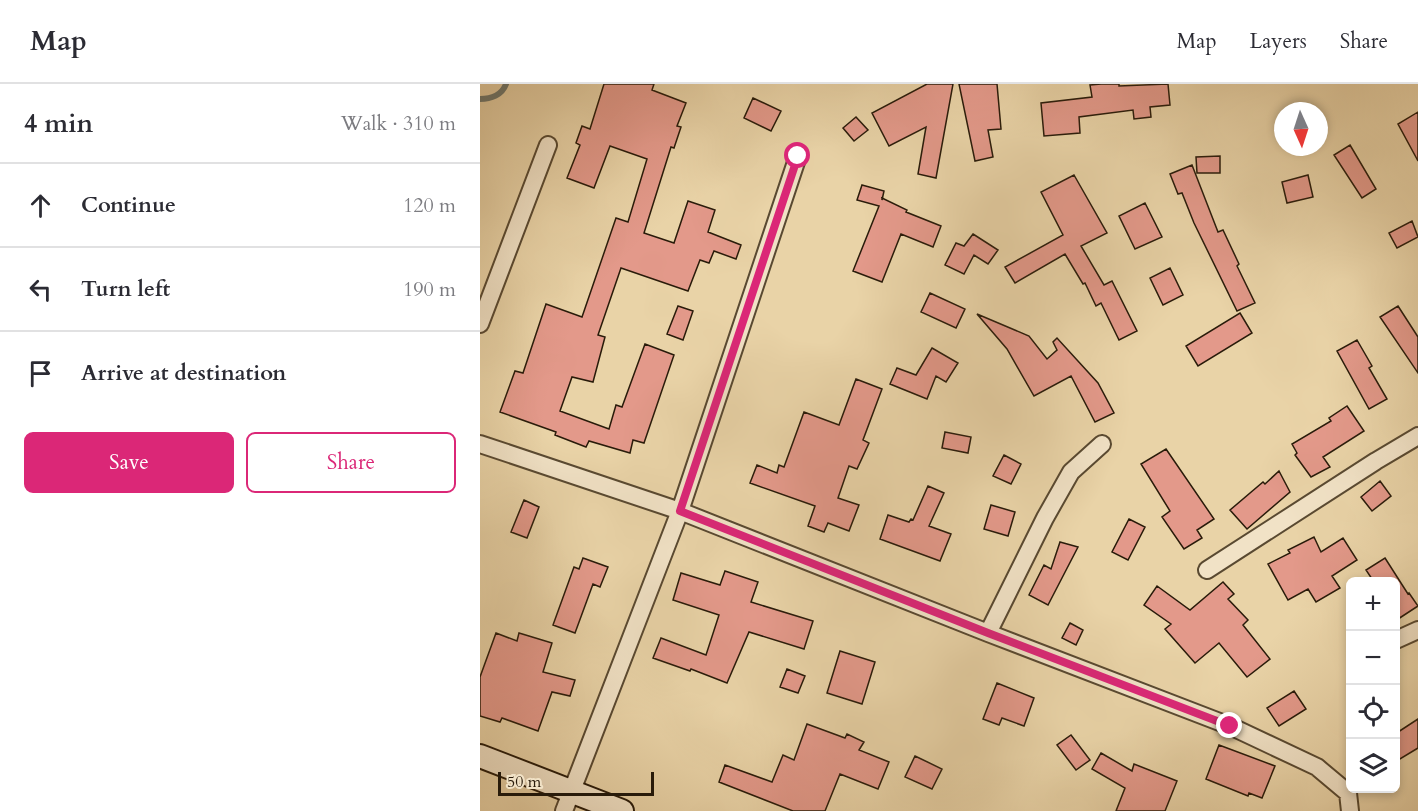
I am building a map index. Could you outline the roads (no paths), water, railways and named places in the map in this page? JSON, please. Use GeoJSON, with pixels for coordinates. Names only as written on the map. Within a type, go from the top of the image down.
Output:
{"type":"FeatureCollection","features":[{"type":"Feature","properties":{"kind":"street"},"geometry":{"type":"LineString","coordinates":[[480,324],[548,145]]}},
{"type":"Feature","properties":{"kind":"street"},"geometry":{"type":"LineString","coordinates":[[568,801],[680,511],[798,156]]}},
{"type":"Feature","properties":{"kind":"street"},"geometry":{"type":"LineString","coordinates":[[1207,570],[1418,436]]}},
{"type":"Feature","properties":{"kind":"street"},"geometry":{"type":"LineString","coordinates":[[480,444],[680,511],[1230,726],[1317,767],[1348,793],[1350,811]]}},
{"type":"Feature","properties":{"kind":"street"},"geometry":{"type":"LineString","coordinates":[[988,633],[1045,518],[1071,472],[1102,444]]}},
{"type":"Feature","properties":{"kind":"street"},"geometry":{"type":"LineString","coordinates":[[1400,638],[1418,630]]}},
{"type":"Feature","properties":{"kind":"street"},"geometry":{"type":"LineString","coordinates":[[480,756],[568,801],[622,811]]}},
{"type":"Feature","properties":{"kind":"waterway"},"geometry":{"type":"LineString","coordinates":[[480,99],[496,96],[506,84]]}}]}
